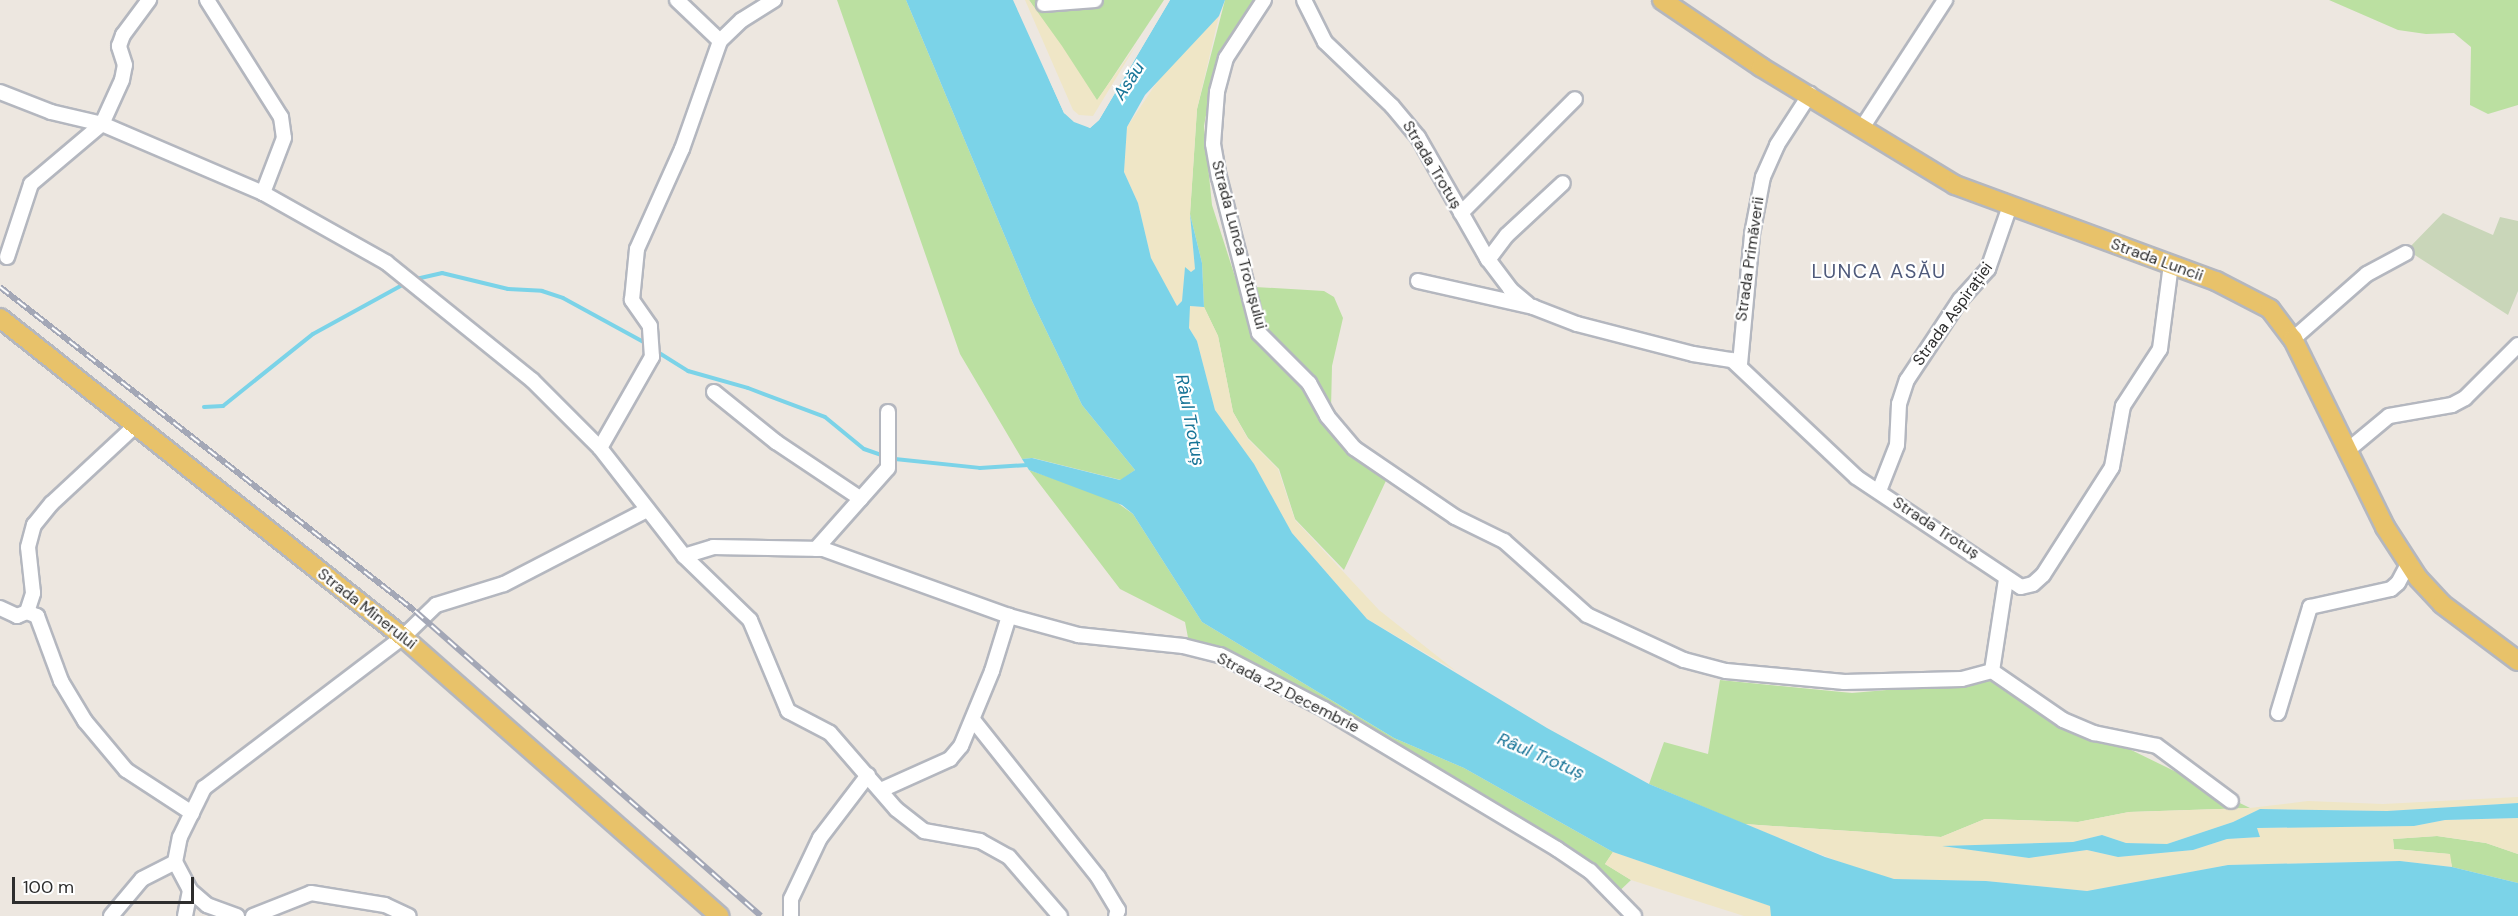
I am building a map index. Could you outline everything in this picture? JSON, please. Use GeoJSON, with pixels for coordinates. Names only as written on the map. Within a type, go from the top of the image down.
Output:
{"type":"FeatureCollection","features":[{"type":"Feature","properties":{"kind":"main road","name":"Strada Luncii"},"geometry":{"type":"LineString","coordinates":[[1662,0],[1761,67],[1810,94],[1948,181],[2010,206],[2171,264],[2261,302],[2278,318],[2293,339],[2385,527],[2408,564],[2442,604],[2518,661]]}},
{"type":"Feature","properties":{"kind":"main road","name":"Strada Minerului"},"geometry":{"type":"LineString","coordinates":[[0,318],[137,424],[403,637],[720,916]]}},
{"type":"Feature","properties":{"kind":"street"},"geometry":{"type":"LineString","coordinates":[[7,257],[31,184],[102,124],[122,80],[125,65],[119,46],[123,34],[149,0]]}},
{"type":"Feature","properties":{"kind":"street"},"geometry":{"type":"LineString","coordinates":[[207,0],[281,117],[284,138],[263,193]]}},
{"type":"Feature","properties":{"kind":"street"},"geometry":{"type":"LineString","coordinates":[[676,0],[720,41]]}},
{"type":"Feature","properties":{"kind":"street"},"geometry":{"type":"LineString","coordinates":[[600,448],[652,357],[651,326],[632,300],[634,261],[682,149],[720,41],[742,20],[774,0]]}},
{"type":"Feature","properties":{"kind":"street"},"geometry":{"type":"LineString","coordinates":[[1044,4],[1095,0]]}},
{"type":"Feature","properties":{"kind":"street","name":"Strada Lunca Trotușului"},"geometry":{"type":"LineString","coordinates":[[1264,0],[1226,58],[1220,81],[1213,144],[1219,177],[1259,333],[1309,384],[1327,416],[1354,448],[1455,518],[1504,541],[1587,615],[1684,660],[1726,671],[1844,682],[1962,679],[1992,671]]}},
{"type":"Feature","properties":{"kind":"street","name":"Strada Trotuș"},"geometry":{"type":"LineString","coordinates":[[1304,0],[1325,42],[1411,128],[1488,260],[1510,289],[1533,307]]}},
{"type":"Feature","properties":{"kind":"street"},"geometry":{"type":"LineString","coordinates":[[1862,128],[1945,0]]}},
{"type":"Feature","properties":{"kind":"street"},"geometry":{"type":"LineString","coordinates":[[0,92],[51,112],[102,124],[263,193],[387,263],[532,381],[600,448],[684,556],[750,620],[788,711],[830,733],[896,809],[924,831],[980,841],[1009,857],[1060,916]]}},
{"type":"Feature","properties":{"kind":"street","name":"Strada Primăverii"},"geometry":{"type":"LineString","coordinates":[[1740,364],[1752,234],[1763,177],[1772,153],[1810,94]]}},
{"type":"Feature","properties":{"kind":"street"},"geometry":{"type":"LineString","coordinates":[[1461,213],[1575,99]]}},
{"type":"Feature","properties":{"kind":"street"},"geometry":{"type":"LineString","coordinates":[[1488,260],[1506,235],[1563,183]]}},
{"type":"Feature","properties":{"kind":"street","name":"Strada Aspirației"},"geometry":{"type":"LineString","coordinates":[[1880,491],[1897,445],[1899,404],[1907,380],[1960,300],[1988,270],[2010,206]]}},
{"type":"Feature","properties":{"kind":"street"},"geometry":{"type":"LineString","coordinates":[[2293,339],[2367,274],[2406,253]]}},
{"type":"Feature","properties":{"kind":"street"},"geometry":{"type":"LineString","coordinates":[[2171,264],[2160,349],[2123,406],[2112,466],[2038,581],[2021,587],[2006,579],[1992,671],[2063,720],[2094,733],[2157,746],[2231,801]]}},
{"type":"Feature","properties":{"kind":"street","name":"Strada Trotuș"},"geometry":{"type":"LineString","coordinates":[[1418,281],[1533,307],[1576,324],[1740,364],[1759,388],[1856,477],[1988,562],[2006,579]]}},
{"type":"Feature","properties":{"kind":"street"},"geometry":{"type":"LineString","coordinates":[[2348,450],[2389,416],[2452,405],[2464,398],[2518,345]]}},
{"type":"Feature","properties":{"kind":"street"},"geometry":{"type":"LineString","coordinates":[[714,392],[776,442],[861,500]]}},
{"type":"Feature","properties":{"kind":"street"},"geometry":{"type":"LineString","coordinates":[[816,549],[888,468],[888,412]]}},
{"type":"Feature","properties":{"kind":"street"},"geometry":{"type":"LineString","coordinates":[[27,612],[33,593],[28,547],[34,525],[52,503],[137,424]]}},
{"type":"Feature","properties":{"kind":"street"},"geometry":{"type":"LineString","coordinates":[[237,916],[207,905],[190,890],[175,862],[180,837],[204,788],[403,637],[436,605],[504,584],[647,510]]}},
{"type":"Feature","properties":{"kind":"street","name":"Strada 22 Decembrie"},"geometry":{"type":"LineString","coordinates":[[684,556],[713,547],[816,549],[885,569],[1009,616],[1078,635],[1183,646],[1220,655],[1324,709],[1557,849],[1590,871],[1634,916]]}},
{"type":"Feature","properties":{"kind":"street"},"geometry":{"type":"LineString","coordinates":[[2278,713],[2310,607],[2391,589],[2398,584],[2408,564]]}},
{"type":"Feature","properties":{"kind":"street"},"geometry":{"type":"LineString","coordinates":[[0,608],[17,616],[27,612],[37,616],[61,681],[85,721],[126,770],[192,813]]}},
{"type":"Feature","properties":{"kind":"street"},"geometry":{"type":"LineString","coordinates":[[881,790],[950,759],[974,721],[1009,616]]}},
{"type":"Feature","properties":{"kind":"street"},"geometry":{"type":"LineString","coordinates":[[974,721],[1098,877],[1118,910],[1116,916]]}},
{"type":"Feature","properties":{"kind":"street"},"geometry":{"type":"LineString","coordinates":[[791,916],[791,899],[820,838],[868,775]]}},
{"type":"Feature","properties":{"kind":"street"},"geometry":{"type":"LineString","coordinates":[[111,916],[142,879],[175,862]]}},
{"type":"Feature","properties":{"kind":"street"},"geometry":{"type":"LineString","coordinates":[[184,916],[190,890]]}},
{"type":"Feature","properties":{"kind":"street"},"geometry":{"type":"LineString","coordinates":[[253,916],[311,893],[385,905],[409,916]]}},
{"type":"Feature","properties":{"kind":"green space"},"geometry":{"type":"Polygon","coordinates":[[[837,0],[906,0],[1032,301],[1082,405],[1135,470],[1121,480],[1033,458],[1022,459],[960,354],[837,0]]]}},
{"type":"Feature","properties":{"kind":"green space"},"geometry":{"type":"Polygon","coordinates":[[[1029,0],[1164,0],[1097,101],[1029,0]]]}},
{"type":"Feature","properties":{"kind":"green space"},"geometry":{"type":"Polygon","coordinates":[[[1225,0],[1254,0],[1216,61],[1204,126],[1212,205],[1238,286],[1324,291],[1334,297],[1343,318],[1332,366],[1331,409],[1348,431],[1392,468],[1344,570],[1295,519],[1279,469],[1248,438],[1233,412],[1218,336],[1204,307],[1202,263],[1190,214],[1197,109],[1225,0]]]}},
{"type":"Feature","properties":{"kind":"green space"},"geometry":{"type":"Polygon","coordinates":[[[2329,0],[2518,0],[2518,105],[2488,114],[2470,105],[2471,47],[2454,33],[2426,34],[2398,30],[2329,0]]]}},
{"type":"Feature","properties":{"kind":"green space"},"geometry":{"type":"Polygon","coordinates":[[[2443,213],[2493,235],[2500,217],[2518,221],[2518,291],[2508,315],[2407,250],[2443,213]]]}},
{"type":"Feature","properties":{"kind":"green space"},"geometry":{"type":"Polygon","coordinates":[[[1029,470],[1112,499],[1133,514],[1202,622],[1394,738],[1464,768],[1613,852],[1605,864],[1631,880],[1610,900],[1584,874],[1389,753],[1189,643],[1185,622],[1120,589],[1029,470]]]}},
{"type":"Feature","properties":{"kind":"green space"},"geometry":{"type":"Polygon","coordinates":[[[1720,680],[1852,693],[1990,681],[2250,808],[2129,812],[2078,822],[1985,819],[1941,837],[1744,824],[1649,784],[1664,742],[1708,754],[1720,680]]]}},
{"type":"Feature","properties":{"kind":"green space"},"geometry":{"type":"Polygon","coordinates":[[[2437,836],[2486,843],[2518,854],[2518,883],[2452,867],[2449,854],[2394,849],[2393,839],[2437,836]]]}},
{"type":"Feature","properties":{"kind":"sand"},"geometry":{"type":"Polygon","coordinates":[[[1025,0],[1029,0],[1097,100],[1138,42],[1093,116],[1079,115],[1073,110],[1025,0]]]}},
{"type":"Feature","properties":{"kind":"sand"},"geometry":{"type":"Polygon","coordinates":[[[1219,16],[1197,109],[1190,214],[1195,269],[1191,272],[1185,268],[1182,301],[1176,306],[1151,258],[1138,203],[1124,172],[1127,127],[1167,67],[1219,16]]]}},
{"type":"Feature","properties":{"kind":"sand"},"geometry":{"type":"Polygon","coordinates":[[[1189,306],[1204,307],[1218,336],[1233,412],[1248,439],[1278,469],[1295,520],[1379,610],[1456,671],[1367,619],[1292,533],[1215,410],[1197,341],[1189,328],[1189,306]]]}},
{"type":"Feature","properties":{"kind":"sand"},"geometry":{"type":"Polygon","coordinates":[[[2518,797],[2518,803],[2387,811],[2260,809],[2233,822],[2167,844],[2126,843],[2102,835],[2073,842],[1946,846],[2029,858],[2087,850],[2118,857],[2193,850],[2227,839],[2260,837],[2256,828],[2414,826],[2445,820],[2518,818],[2518,854],[2486,843],[2437,836],[2393,839],[2394,849],[2450,854],[2452,867],[2400,861],[2228,865],[2087,891],[1986,881],[1894,879],[1865,872],[1744,824],[1941,837],[1985,819],[2078,822],[2129,812],[2250,808],[2308,801],[2383,804],[2518,797]]]}},
{"type":"Feature","properties":{"kind":"sand"},"geometry":{"type":"Polygon","coordinates":[[[1613,852],[1771,906],[1774,916],[1744,916],[1631,880],[1605,864],[1613,852]]]}},
{"type":"Feature","properties":{"kind":"water"},"geometry":{"type":"Polygon","coordinates":[[[906,0],[1013,0],[1064,113],[1090,128],[1099,120],[1170,0],[1225,0],[1219,16],[1145,95],[1127,127],[1124,172],[1138,203],[1151,258],[1177,306],[1182,301],[1185,267],[1191,272],[1195,269],[1190,214],[1202,263],[1204,307],[1190,306],[1189,328],[1197,341],[1215,410],[1254,464],[1292,533],[1367,619],[1547,728],[1649,784],[1825,857],[1894,879],[1986,881],[2087,891],[2228,865],[2400,861],[2452,867],[2518,883],[2518,916],[1771,916],[1770,906],[1613,852],[1464,768],[1394,738],[1202,622],[1133,514],[1122,505],[1029,470],[1022,459],[1032,458],[1120,480],[1135,470],[1082,405],[1032,301],[906,0]]]}},
{"type":"Feature","properties":{"kind":"water"},"geometry":{"type":"Polygon","coordinates":[[[2518,803],[2518,818],[2445,820],[2414,826],[2257,828],[2260,837],[2227,839],[2193,850],[2118,857],[2087,850],[2029,858],[1942,846],[2073,842],[2102,835],[2126,843],[2167,844],[2233,822],[2260,809],[2387,811],[2518,803]]]}},
{"type":"Feature","properties":{"kind":"pier"},"geometry":{"type":"Polygon","coordinates":[[[1167,0],[1170,0],[1099,120],[1090,128],[1074,122],[1064,113],[1048,77],[1067,111],[1089,124],[1097,118],[1167,0]]]}},
{"type":"Feature","properties":{"kind":"waterway"},"geometry":{"type":"LineString","coordinates":[[416,279],[442,273],[508,289],[542,291],[563,298],[647,344]]}},
{"type":"Feature","properties":{"kind":"waterway"},"geometry":{"type":"LineString","coordinates":[[204,407],[223,406],[313,334],[404,284]]}},
{"type":"Feature","properties":{"kind":"waterway"},"geometry":{"type":"LineString","coordinates":[[656,351],[688,371],[748,388],[825,417],[864,449],[884,456]]}},
{"type":"Feature","properties":{"kind":"waterway"},"geometry":{"type":"LineString","coordinates":[[895,459],[980,468],[1028,465]]}},
{"type":"Feature","properties":{"kind":"railway"},"geometry":{"type":"LineString","coordinates":[[0,287],[415,611],[761,916]]}},
{"type":"Feature","properties":{"kind":"district","name":"LUNCA ASĂU"},"geometry":{"type":"Point","coordinates":[1879,271]}},
{"type":"Feature","properties":{"kind":"water label","name":"Asău"},"geometry":{"type":"Point","coordinates":[1129,81]}},
{"type":"Feature","properties":{"kind":"water label","name":"Râul Trotuș"},"geometry":{"type":"Point","coordinates":[1190,420]}},
{"type":"Feature","properties":{"kind":"water label","name":"Râul Trotuș"},"geometry":{"type":"Point","coordinates":[1541,756]}}]}
